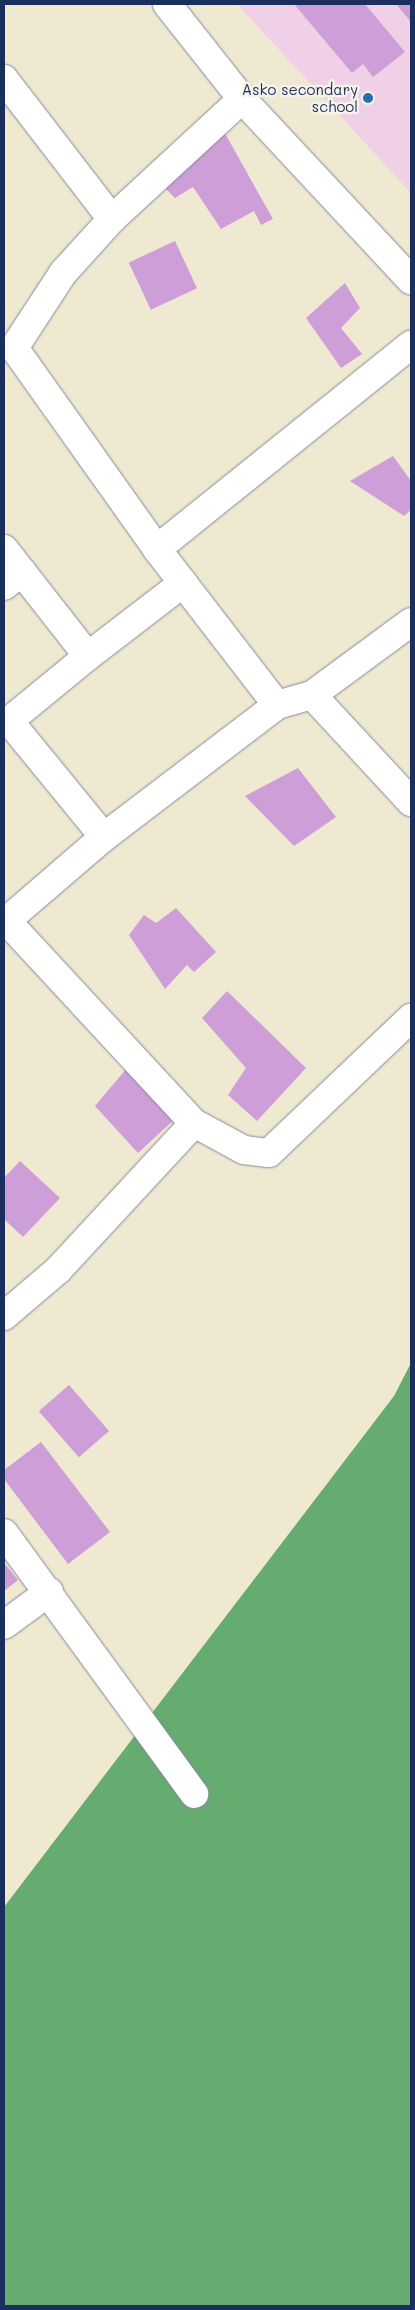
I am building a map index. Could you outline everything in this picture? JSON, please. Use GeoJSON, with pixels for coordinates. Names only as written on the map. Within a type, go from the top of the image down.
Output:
{"type":"FeatureCollection","features":[{"type":"Feature","properties":{"kind":"street"},"geometry":{"type":"LineString","coordinates":[[168,4],[242,99],[411,280]]}},
{"type":"Feature","properties":{"kind":"street"},"geometry":{"type":"LineString","coordinates":[[4,78],[112,219]]}},
{"type":"Feature","properties":{"kind":"street"},"geometry":{"type":"LineString","coordinates":[[242,99],[112,219],[63,273],[9,357],[277,705]]}},
{"type":"Feature","properties":{"kind":"street"},"geometry":{"type":"LineString","coordinates":[[158,549],[411,345]]}},
{"type":"Feature","properties":{"kind":"street"},"geometry":{"type":"LineString","coordinates":[[4,549],[13,579],[88,656]]}},
{"type":"Feature","properties":{"kind":"street"},"geometry":{"type":"LineString","coordinates":[[104,837],[6,717],[183,583]]}},
{"type":"Feature","properties":{"kind":"street"},"geometry":{"type":"LineString","coordinates":[[411,622],[312,694],[277,705],[104,837],[5,920],[194,1123],[244,1150],[268,1153],[411,1018]]}},
{"type":"Feature","properties":{"kind":"street"},"geometry":{"type":"LineString","coordinates":[[312,694],[411,802]]}},
{"type":"Feature","properties":{"kind":"street"},"geometry":{"type":"LineString","coordinates":[[4,1316],[58,1270],[194,1123]]}},
{"type":"Feature","properties":{"kind":"street"},"geometry":{"type":"LineString","coordinates":[[4,1533],[49,1592],[194,1794]]}},
{"type":"Feature","properties":{"kind":"street"},"geometry":{"type":"LineString","coordinates":[[4,1625],[49,1592]]}},
{"type":"Feature","properties":{"kind":"shaded area","name":"Asko secondary school"},"geometry":{"type":"Polygon","coordinates":[[[237,4],[411,4],[411,193],[237,4]]]}},
{"type":"Feature","properties":{"kind":"green space"},"geometry":{"type":"Polygon","coordinates":[[[411,1363],[411,2306],[4,2306],[4,1907],[394,1396],[411,1363]]]}},
{"type":"Feature","properties":{"kind":"building"},"geometry":{"type":"Polygon","coordinates":[[[294,4],[365,4],[405,52],[373,77],[363,64],[352,73],[294,4]]]}},
{"type":"Feature","properties":{"kind":"building"},"geometry":{"type":"Polygon","coordinates":[[[396,4],[411,4],[411,22],[396,4]]]}},
{"type":"Feature","properties":{"kind":"building"},"geometry":{"type":"Polygon","coordinates":[[[218,121],[273,219],[261,225],[254,211],[221,229],[193,187],[175,198],[161,184],[218,121]]]}},
{"type":"Feature","properties":{"kind":"building"},"geometry":{"type":"Polygon","coordinates":[[[175,241],[197,288],[151,310],[129,263],[175,241]]]}},
{"type":"Feature","properties":{"kind":"building"},"geometry":{"type":"Polygon","coordinates":[[[345,283],[360,308],[341,328],[362,354],[341,368],[306,318],[345,283]]]}},
{"type":"Feature","properties":{"kind":"building"},"geometry":{"type":"Polygon","coordinates":[[[393,456],[411,481],[411,510],[404,516],[350,481],[393,456]]]}},
{"type":"Feature","properties":{"kind":"building"},"geometry":{"type":"Polygon","coordinates":[[[298,768],[336,817],[294,846],[245,796],[298,768]]]}},
{"type":"Feature","properties":{"kind":"building"},"geometry":{"type":"Polygon","coordinates":[[[176,908],[216,952],[194,972],[187,965],[165,989],[129,935],[144,915],[156,923],[176,908]]]}},
{"type":"Feature","properties":{"kind":"building"},"geometry":{"type":"Polygon","coordinates":[[[227,991],[306,1068],[257,1121],[228,1095],[246,1068],[202,1018],[227,991]]]}},
{"type":"Feature","properties":{"kind":"building"},"geometry":{"type":"Polygon","coordinates":[[[127,1068],[177,1117],[138,1153],[95,1106],[127,1068]]]}},
{"type":"Feature","properties":{"kind":"building"},"geometry":{"type":"Polygon","coordinates":[[[20,1161],[60,1198],[23,1237],[4,1219],[4,1178],[20,1161]]]}},
{"type":"Feature","properties":{"kind":"building"},"geometry":{"type":"Polygon","coordinates":[[[69,1385],[109,1431],[79,1457],[39,1411],[69,1385]]]}},
{"type":"Feature","properties":{"kind":"building"},"geometry":{"type":"Polygon","coordinates":[[[41,1442],[110,1532],[68,1564],[4,1479],[4,1470],[41,1442]]]}},
{"type":"Feature","properties":{"kind":"building"},"geometry":{"type":"Polygon","coordinates":[[[4,1563],[18,1580],[4,1591],[4,1563]]]}},
{"type":"Feature","properties":{"kind":"place","name":"Asko secondary school"},"geometry":{"type":"Point","coordinates":[368,98]}}]}
